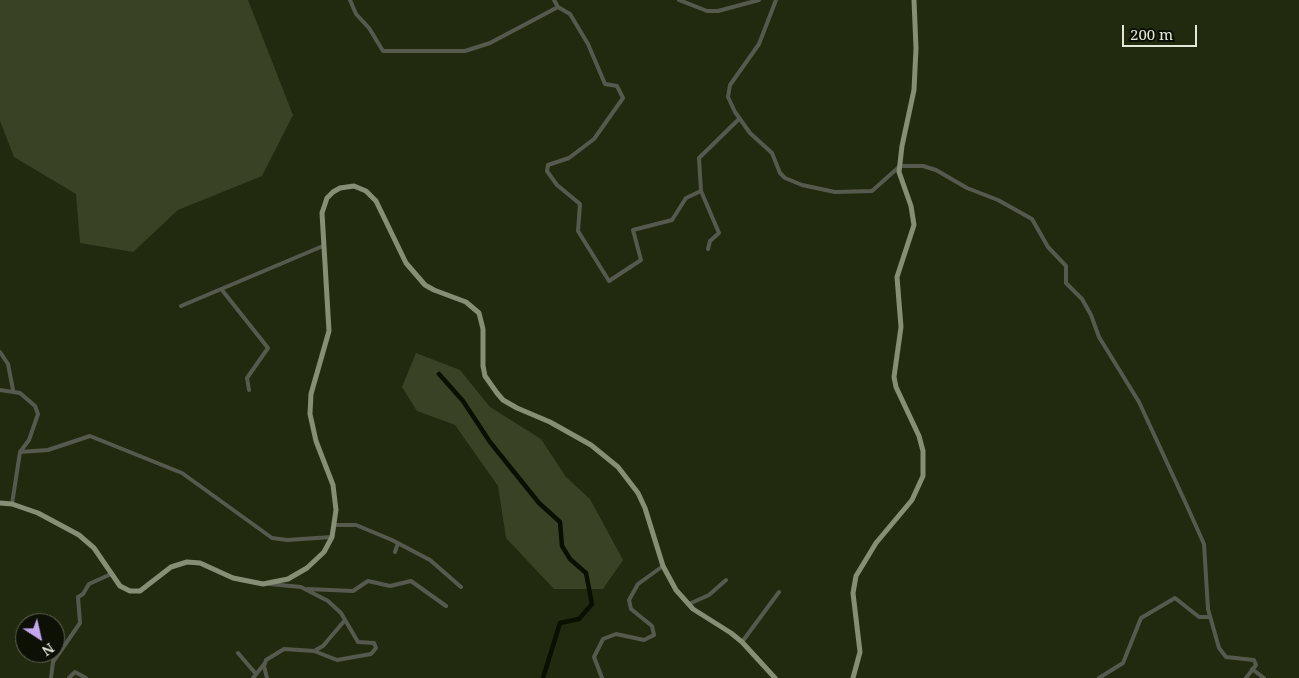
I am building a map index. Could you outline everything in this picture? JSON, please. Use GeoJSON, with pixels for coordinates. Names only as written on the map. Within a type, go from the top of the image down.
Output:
{"type":"FeatureCollection","features":[{"type":"Feature","properties":{"kind":"main road"},"geometry":{"type":"LineString","coordinates":[[853,678],[860,652],[853,593],[856,576],[876,543],[912,500],[923,476],[923,451],[919,436],[896,387],[894,377],[901,327],[897,277],[914,225],[911,206],[899,172],[914,90],[916,48],[914,0]]}},
{"type":"Feature","properties":{"kind":"main road"},"geometry":{"type":"LineString","coordinates":[[0,504],[12,504],[38,513],[79,535],[94,548],[111,574],[125,589],[136,592],[146,587],[178,563],[193,561],[249,583],[270,584],[288,580],[307,568],[324,552],[332,537],[335,525],[336,503],[334,492],[316,442],[310,414],[311,394],[328,331],[322,213],[327,198],[332,192],[340,188],[354,186],[372,195],[387,221],[406,263],[416,276],[434,290],[466,302],[479,313],[482,320],[482,352],[485,376],[503,400],[591,445],[611,460],[627,476],[645,508],[663,566],[676,590],[689,604],[742,642],[775,678]]}},
{"type":"Feature","properties":{"kind":"street"},"geometry":{"type":"LineString","coordinates":[[350,0],[356,14],[369,28],[383,51],[394,52],[458,52],[471,49],[490,43],[558,7]]}},
{"type":"Feature","properties":{"kind":"street"},"geometry":{"type":"LineString","coordinates":[[554,0],[558,7],[566,10],[578,25],[605,84],[618,86],[623,94],[620,104],[594,139],[569,158],[548,165],[547,168],[556,184],[580,204],[578,231],[609,281],[641,260],[633,234],[634,230],[672,220],[686,198],[701,191]]}},
{"type":"Feature","properties":{"kind":"street"},"geometry":{"type":"LineString","coordinates":[[679,0],[698,9],[712,11],[759,0]]}},
{"type":"Feature","properties":{"kind":"street"},"geometry":{"type":"LineString","coordinates":[[776,0],[759,44],[729,90],[730,103],[739,118],[755,138],[772,153],[780,173],[785,178],[809,187],[835,192],[872,190],[900,166],[923,166],[936,170],[967,188],[998,200],[1030,217],[1040,228],[1054,256],[1066,266],[1066,283],[1082,299],[1091,315],[1099,337],[1139,402],[1202,540],[1210,617],[1222,653],[1226,657],[1252,658],[1256,665],[1246,678]]}},
{"type":"Feature","properties":{"kind":"street"},"geometry":{"type":"LineString","coordinates":[[708,248],[710,241],[719,233],[701,191],[700,156],[739,118]]}},
{"type":"Feature","properties":{"kind":"street"},"geometry":{"type":"LineString","coordinates":[[181,306],[323,246]]}},
{"type":"Feature","properties":{"kind":"street"},"geometry":{"type":"LineString","coordinates":[[222,290],[268,348],[247,378],[249,390]]}},
{"type":"Feature","properties":{"kind":"street"},"geometry":{"type":"LineString","coordinates":[[0,352],[8,364],[12,390]]}},
{"type":"Feature","properties":{"kind":"street"},"geometry":{"type":"LineString","coordinates":[[0,390],[12,390],[26,397],[35,406],[38,414],[29,440],[20,452],[12,504]]}},
{"type":"Feature","properties":{"kind":"street"},"geometry":{"type":"LineString","coordinates":[[20,452],[48,450],[85,437],[94,437],[118,449],[182,473],[272,538],[287,540],[332,537]]}},
{"type":"Feature","properties":{"kind":"street"},"geometry":{"type":"LineString","coordinates":[[335,525],[362,526],[398,543],[441,568],[461,587]]}},
{"type":"Feature","properties":{"kind":"street"},"geometry":{"type":"LineString","coordinates":[[395,552],[398,543]]}},
{"type":"Feature","properties":{"kind":"street"},"geometry":{"type":"LineString","coordinates":[[602,678],[594,656],[603,639],[616,634],[644,640],[654,635],[652,626],[634,612],[629,600],[638,584],[663,566]]}},
{"type":"Feature","properties":{"kind":"street"},"geometry":{"type":"LineString","coordinates":[[51,678],[53,662],[80,623],[78,597],[83,594],[89,584],[111,574]]}},
{"type":"Feature","properties":{"kind":"street"},"geometry":{"type":"LineString","coordinates":[[689,604],[708,595],[726,580]]}},
{"type":"Feature","properties":{"kind":"street"},"geometry":{"type":"LineString","coordinates":[[270,584],[353,591],[368,581],[390,586],[411,581],[446,606]]}},
{"type":"Feature","properties":{"kind":"street"},"geometry":{"type":"LineString","coordinates":[[253,678],[268,658],[284,648],[314,651],[337,660],[361,657],[373,653],[375,645],[358,642],[345,620],[332,604],[305,588]]}},
{"type":"Feature","properties":{"kind":"street"},"geometry":{"type":"LineString","coordinates":[[742,642],[779,592]]}},
{"type":"Feature","properties":{"kind":"street"},"geometry":{"type":"LineString","coordinates":[[1099,678],[1123,663],[1141,618],[1176,597],[1199,618],[1210,617]]}},
{"type":"Feature","properties":{"kind":"street"},"geometry":{"type":"LineString","coordinates":[[314,651],[323,646],[345,620]]}},
{"type":"Feature","properties":{"kind":"street"},"geometry":{"type":"LineString","coordinates":[[238,653],[256,674]]}},
{"type":"Feature","properties":{"kind":"street"},"geometry":{"type":"LineString","coordinates":[[265,663],[267,678]]}},
{"type":"Feature","properties":{"kind":"street"},"geometry":{"type":"LineString","coordinates":[[1252,669],[1264,678]]}},
{"type":"Feature","properties":{"kind":"street"},"geometry":{"type":"LineString","coordinates":[[69,678],[75,672],[86,678]]}},
{"type":"Feature","properties":{"kind":"green space"},"geometry":{"type":"Polygon","coordinates":[[[0,0],[248,0],[293,115],[262,176],[178,210],[133,252],[80,243],[76,194],[14,157],[0,121],[0,0]]]}},
{"type":"Feature","properties":{"kind":"green space"},"geometry":{"type":"Polygon","coordinates":[[[416,353],[460,370],[490,407],[541,439],[566,477],[590,499],[623,560],[603,589],[554,589],[506,538],[498,486],[455,425],[417,411],[402,387],[416,353]]]}},
{"type":"Feature","properties":{"kind":"waterway"},"geometry":{"type":"LineString","coordinates":[[439,374],[463,401],[490,442],[539,503],[560,522],[562,546],[570,559],[586,573],[592,604],[579,619],[560,623],[543,678]]}}]}
